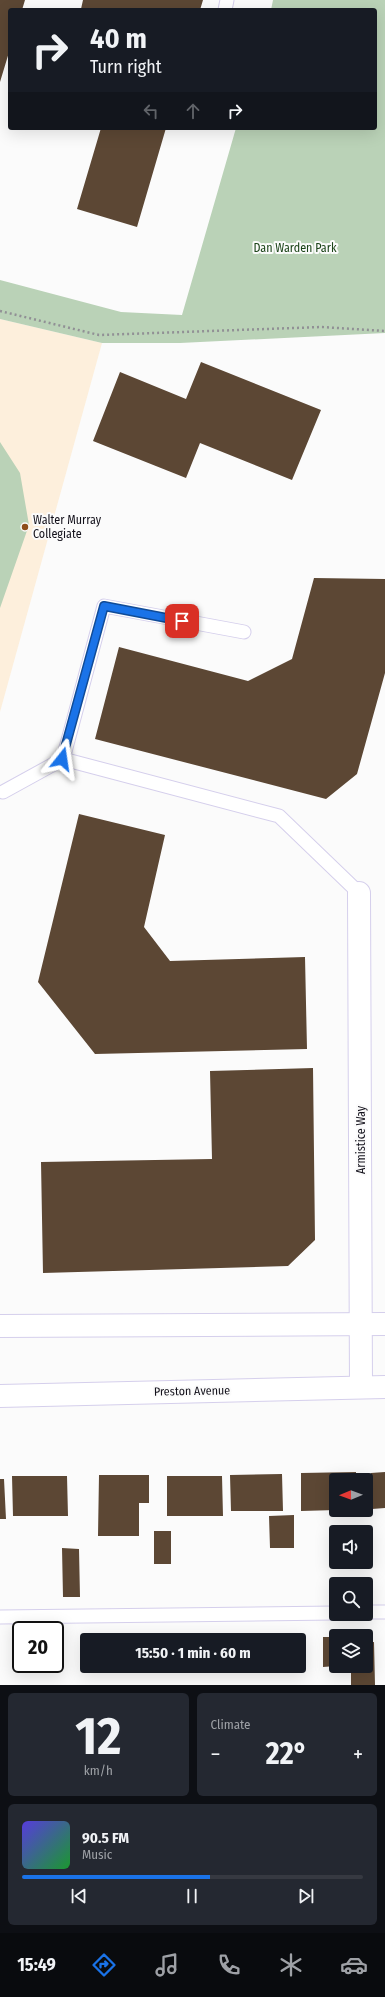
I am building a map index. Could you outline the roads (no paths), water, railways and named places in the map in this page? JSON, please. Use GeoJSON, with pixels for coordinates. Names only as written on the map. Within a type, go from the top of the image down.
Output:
{"type":"FeatureCollection","features":[{"type":"Feature","properties":{"kind":"main road","name":"Armistice Way"},"geometry":{"type":"LineString","coordinates":[[359,893],[361,1387]]}},
{"type":"Feature","properties":{"kind":"main road"},"geometry":{"type":"LineString","coordinates":[[0,1326],[385,1324]]}},
{"type":"Feature","properties":{"kind":"main road","name":"Preston Avenue"},"geometry":{"type":"LineString","coordinates":[[0,1396],[385,1387]]}},
{"type":"Feature","properties":{"kind":"lane"},"geometry":{"type":"LineString","coordinates":[[62,759],[104,606],[244,632]]}},
{"type":"Feature","properties":{"kind":"lane"},"geometry":{"type":"LineString","coordinates":[[3,792],[62,759],[279,816],[359,893]]}},
{"type":"Feature","properties":{"kind":"lane"},"geometry":{"type":"LineString","coordinates":[[373,1612],[385,1612]]}},
{"type":"Feature","properties":{"kind":"lane"},"geometry":{"type":"LineString","coordinates":[[0,1617],[329,1613]]}},
{"type":"Feature","properties":{"kind":"place","name":"Walter Murray Collegiate"},"geometry":{"type":"Point","coordinates":[25,527]}},
{"type":"Feature","properties":{"kind":"park label","name":"Dan Warden Park"},"geometry":{"type":"Point","coordinates":[295,248]}}]}
